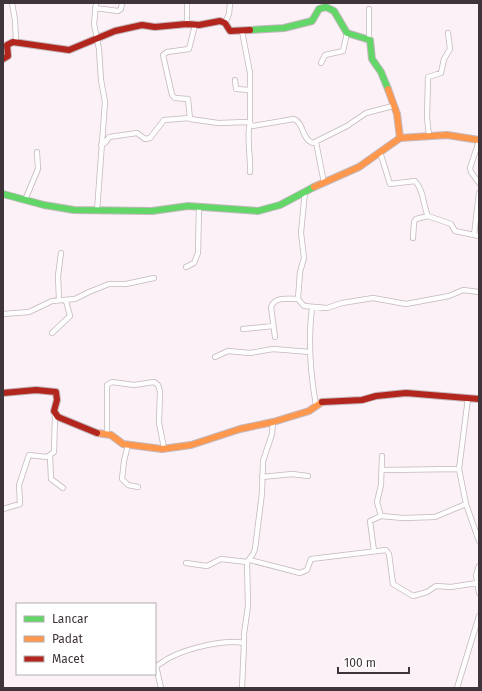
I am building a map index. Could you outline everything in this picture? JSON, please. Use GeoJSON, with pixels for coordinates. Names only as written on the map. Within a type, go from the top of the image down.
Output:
{"type":"FeatureCollection","features":[{"type":"Feature","properties":{"kind":"street"},"geometry":{"type":"LineString","coordinates":[[12,3],[15,20],[16,42]]}},
{"type":"Feature","properties":{"kind":"street"},"geometry":{"type":"LineString","coordinates":[[97,211],[105,102],[100,80],[99,49],[94,24],[96,6],[118,11],[121,9],[122,3]]}},
{"type":"Feature","properties":{"kind":"street"},"geometry":{"type":"LineString","coordinates":[[187,3],[187,24]]}},
{"type":"Feature","properties":{"kind":"street"},"geometry":{"type":"LineString","coordinates":[[225,23],[230,3]]}},
{"type":"Feature","properties":{"kind":"street"},"geometry":{"type":"LineString","coordinates":[[3,59],[8,56],[7,45],[16,42],[69,50],[136,25],[155,27],[187,24],[195,25],[220,21],[225,23],[230,31],[284,28],[312,21],[320,9],[324,7],[334,11],[347,33],[369,40]]}},
{"type":"Feature","properties":{"kind":"street"},"geometry":{"type":"LineString","coordinates":[[369,9],[369,40],[371,42],[370,55],[372,62],[382,73],[400,127],[400,138]]}},
{"type":"Feature","properties":{"kind":"street"},"geometry":{"type":"LineString","coordinates":[[190,118],[188,99],[175,98],[172,96],[163,55],[166,52],[189,49],[195,25]]}},
{"type":"Feature","properties":{"kind":"street"},"geometry":{"type":"LineString","coordinates":[[242,31],[249,68],[250,124],[248,131],[251,159],[250,172]]}},
{"type":"Feature","properties":{"kind":"street"},"geometry":{"type":"LineString","coordinates":[[428,135],[428,77],[441,73],[444,59],[451,46],[448,32]]}},
{"type":"Feature","properties":{"kind":"street"},"geometry":{"type":"LineString","coordinates":[[321,63],[325,55],[343,51],[347,33]]}},
{"type":"Feature","properties":{"kind":"street"},"geometry":{"type":"LineString","coordinates":[[235,80],[236,89],[250,90]]}},
{"type":"Feature","properties":{"kind":"street"},"geometry":{"type":"LineString","coordinates":[[101,145],[106,143],[109,137],[114,135],[137,133],[147,139],[152,137],[164,120],[190,118],[218,123],[250,124],[253,126],[294,119],[298,122],[309,142],[316,142],[347,126],[366,113],[393,106]]}},
{"type":"Feature","properties":{"kind":"street"},"geometry":{"type":"LineString","coordinates":[[3,194],[58,208],[97,211],[152,211],[181,206],[258,210],[280,205],[305,191],[359,167],[400,138],[428,135],[447,135],[479,141],[470,168],[471,172],[479,183]]}},
{"type":"Feature","properties":{"kind":"street"},"geometry":{"type":"LineString","coordinates":[[316,142],[324,183]]}},
{"type":"Feature","properties":{"kind":"street"},"geometry":{"type":"LineString","coordinates":[[25,200],[38,169],[37,152]]}},
{"type":"Feature","properties":{"kind":"street"},"geometry":{"type":"LineString","coordinates":[[380,152],[390,184],[412,181],[418,183],[428,216]]}},
{"type":"Feature","properties":{"kind":"street"},"geometry":{"type":"LineString","coordinates":[[305,191],[301,233],[304,258],[300,272],[298,299],[304,306],[327,308],[342,302],[352,302],[373,298],[406,304],[450,296],[463,290],[479,292]]}},
{"type":"Feature","properties":{"kind":"street"},"geometry":{"type":"LineString","coordinates":[[413,238],[414,222],[416,219],[428,216],[451,224],[456,231],[477,236],[479,193]]}},
{"type":"Feature","properties":{"kind":"street"},"geometry":{"type":"LineString","coordinates":[[186,267],[194,263],[198,253],[199,206]]}},
{"type":"Feature","properties":{"kind":"street"},"geometry":{"type":"LineString","coordinates":[[59,300],[58,276],[61,253]]}},
{"type":"Feature","properties":{"kind":"street"},"geometry":{"type":"LineString","coordinates":[[3,314],[29,312],[52,301],[76,300],[89,292],[109,284],[132,283],[154,278]]}},
{"type":"Feature","properties":{"kind":"street"},"geometry":{"type":"LineString","coordinates":[[275,337],[271,307],[275,300],[298,299]]}},
{"type":"Feature","properties":{"kind":"street"},"geometry":{"type":"LineString","coordinates":[[52,333],[70,316],[66,301]]}},
{"type":"Feature","properties":{"kind":"street"},"geometry":{"type":"LineString","coordinates":[[312,307],[309,329],[311,378],[316,405]]}},
{"type":"Feature","properties":{"kind":"street"},"geometry":{"type":"LineString","coordinates":[[243,329],[273,326]]}},
{"type":"Feature","properties":{"kind":"street"},"geometry":{"type":"LineString","coordinates":[[215,357],[228,351],[250,353],[273,349],[310,352]]}},
{"type":"Feature","properties":{"kind":"street"},"geometry":{"type":"LineString","coordinates":[[107,434],[107,385],[112,382],[134,385],[154,382],[158,384],[160,391],[159,423],[164,448]]}},
{"type":"Feature","properties":{"kind":"street"},"geometry":{"type":"LineString","coordinates":[[3,393],[36,390],[56,392],[58,396],[55,406],[54,452],[50,456],[51,479],[63,488]]}},
{"type":"Feature","properties":{"kind":"street"},"geometry":{"type":"LineString","coordinates":[[56,414],[94,432],[111,435],[123,444],[164,448],[191,445],[240,428],[273,422],[309,411],[316,405],[329,400],[362,400],[376,396],[406,393],[479,399]]}},
{"type":"Feature","properties":{"kind":"street"},"geometry":{"type":"LineString","coordinates":[[468,398],[459,470],[466,504],[476,528],[479,541]]}},
{"type":"Feature","properties":{"kind":"street"},"geometry":{"type":"LineString","coordinates":[[242,688],[244,628],[248,606],[248,561],[255,549],[262,493],[263,461],[272,434],[273,422]]}},
{"type":"Feature","properties":{"kind":"street"},"geometry":{"type":"LineString","coordinates":[[128,445],[122,479],[128,485],[138,487]]}},
{"type":"Feature","properties":{"kind":"street"},"geometry":{"type":"LineString","coordinates":[[3,509],[20,504],[19,485],[29,455],[50,456]]}},
{"type":"Feature","properties":{"kind":"street"},"geometry":{"type":"LineString","coordinates":[[381,516],[377,502],[380,492],[382,456]]}},
{"type":"Feature","properties":{"kind":"street"},"geometry":{"type":"LineString","coordinates":[[382,470],[459,470]]}},
{"type":"Feature","properties":{"kind":"street"},"geometry":{"type":"LineString","coordinates":[[262,477],[292,474],[308,476]]}},
{"type":"Feature","properties":{"kind":"street"},"geometry":{"type":"LineString","coordinates":[[374,551],[370,521],[381,516],[403,518],[435,517],[466,504]]}},
{"type":"Feature","properties":{"kind":"street"},"geometry":{"type":"LineString","coordinates":[[186,563],[202,566],[212,565],[221,559],[248,561],[300,573],[307,570],[312,559],[386,550],[388,552],[393,584],[413,596],[428,592],[436,586],[451,587],[478,583]]}},
{"type":"Feature","properties":{"kind":"street"},"geometry":{"type":"LineString","coordinates":[[479,566],[476,575],[479,593]]}},
{"type":"Feature","properties":{"kind":"street"},"geometry":{"type":"LineString","coordinates":[[457,688],[468,658],[470,641],[479,616]]}},
{"type":"Feature","properties":{"kind":"street"},"geometry":{"type":"LineString","coordinates":[[156,665],[172,656],[216,643],[244,644]]}},
{"type":"Feature","properties":{"kind":"street"},"geometry":{"type":"LineString","coordinates":[[156,670],[161,688]]}},
{"type":"Feature","properties":{"kind":"traffic: fast"},"geometry":{"type":"LineString","coordinates":[[250,30],[284,28],[312,21],[319,9],[326,7],[334,11],[347,33],[370,40],[372,59],[381,72],[388,89]]}},
{"type":"Feature","properties":{"kind":"traffic: fast"},"geometry":{"type":"LineString","coordinates":[[3,194],[44,205],[74,210],[152,211],[188,206],[258,211],[280,205],[314,187]]}},
{"type":"Feature","properties":{"kind":"traffic: slow"},"geometry":{"type":"LineString","coordinates":[[388,89],[397,114],[400,138]]}},
{"type":"Feature","properties":{"kind":"traffic: slow"},"geometry":{"type":"LineString","coordinates":[[314,187],[359,167],[400,138],[447,135],[479,140]]}},
{"type":"Feature","properties":{"kind":"traffic: slow"},"geometry":{"type":"LineString","coordinates":[[97,433],[111,435],[123,444],[162,449],[191,445],[240,429],[273,422],[309,411],[322,402]]}},
{"type":"Feature","properties":{"kind":"traffic: jam"},"geometry":{"type":"LineString","coordinates":[[3,59],[8,56],[7,45],[13,42],[69,50],[115,31],[142,25],[155,27],[187,24],[199,25],[220,21],[225,23],[230,31],[250,30]]}},
{"type":"Feature","properties":{"kind":"traffic: jam"},"geometry":{"type":"LineString","coordinates":[[3,393],[36,390],[56,392],[57,400],[54,411],[58,417],[97,433]]}},
{"type":"Feature","properties":{"kind":"traffic: jam"},"geometry":{"type":"LineString","coordinates":[[322,402],[362,400],[376,396],[406,393],[479,399]]}}]}
